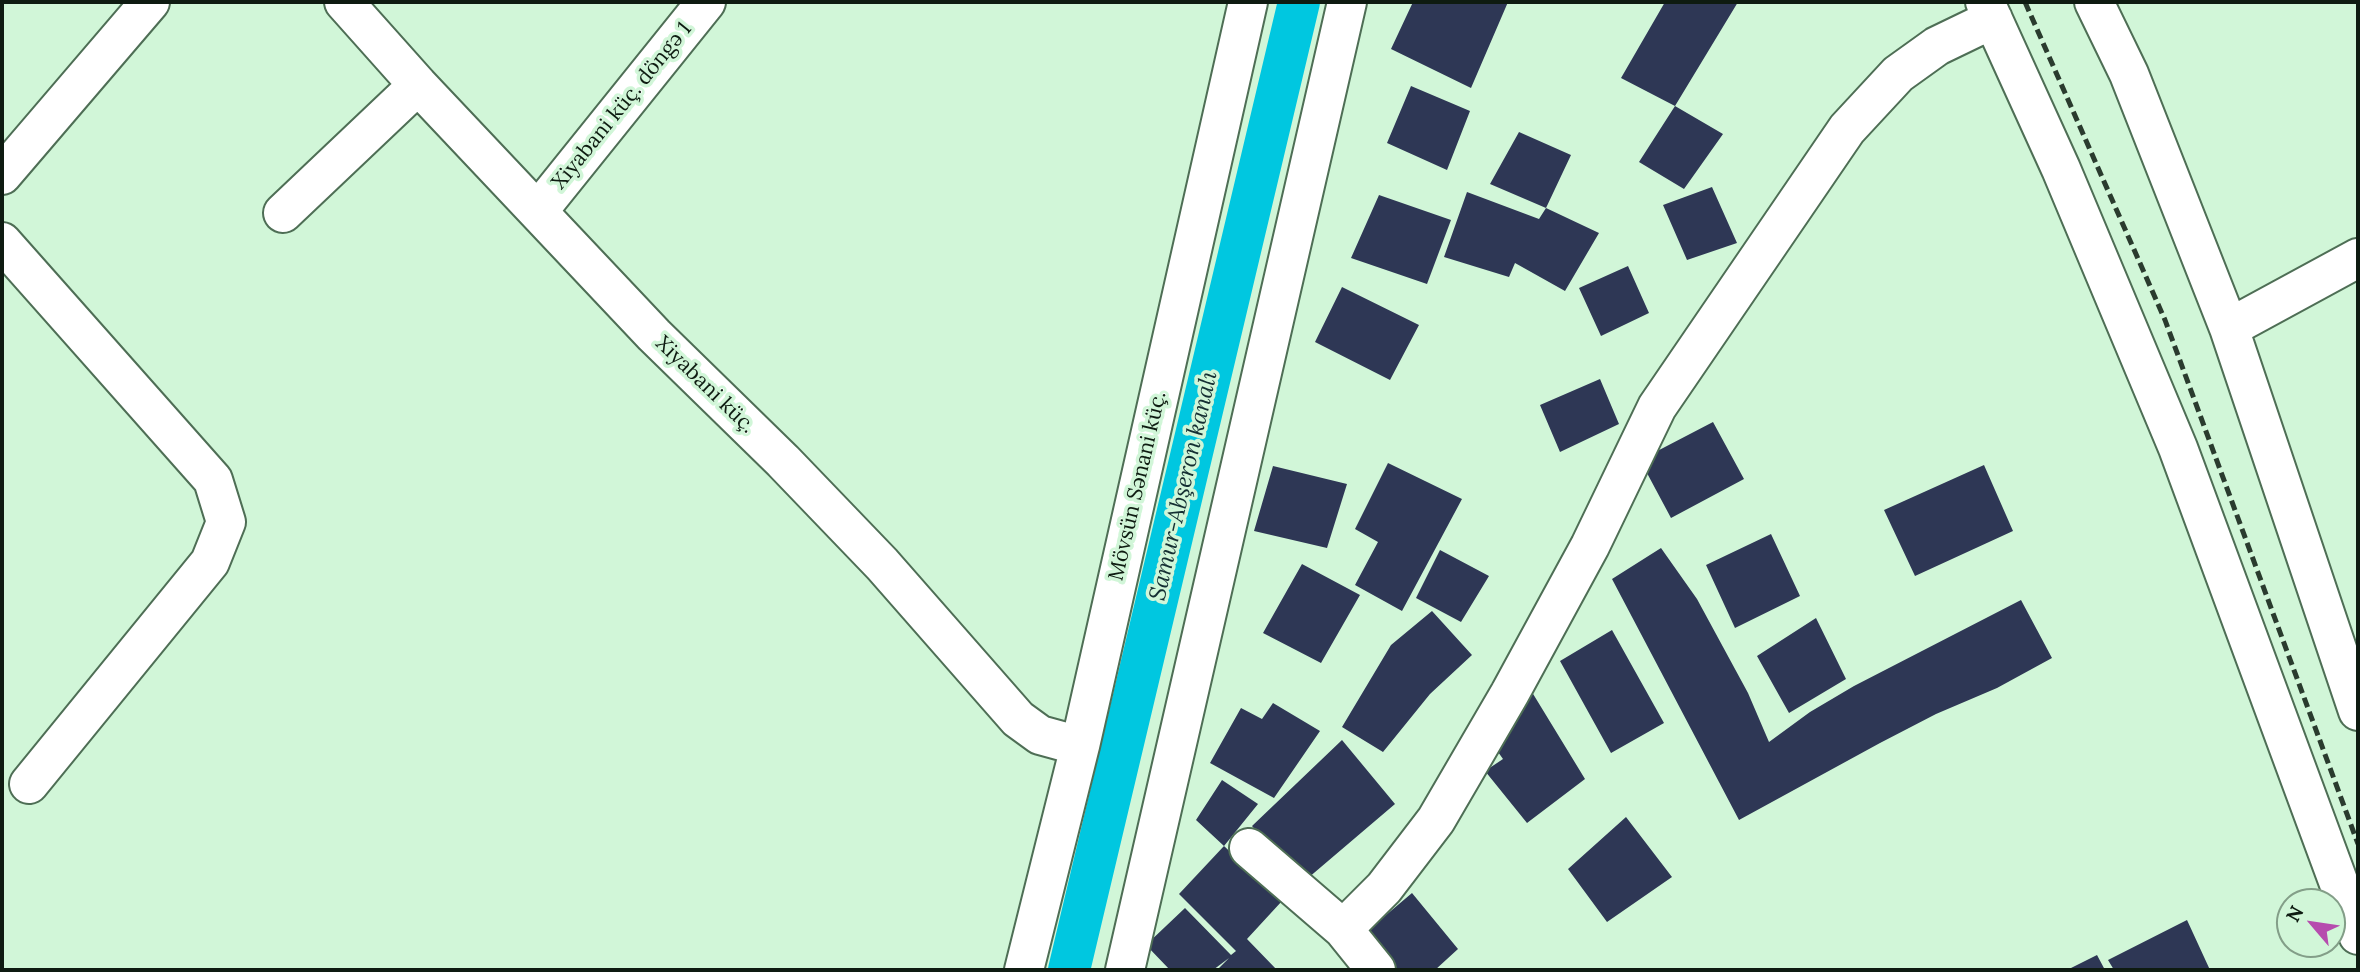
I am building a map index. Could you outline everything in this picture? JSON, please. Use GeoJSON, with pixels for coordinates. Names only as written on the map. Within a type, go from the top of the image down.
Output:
{"type":"FeatureCollection","features":[{"type":"Feature","properties":{"kind":"street"},"geometry":{"type":"LineString","coordinates":[[2,174],[150,2]]}},
{"type":"Feature","properties":{"kind":"street","name":"Xiyabani küç."},"geometry":{"type":"LineString","coordinates":[[344,2],[418,85],[654,335],[783,461],[882,564],[1018,719],[1040,734],[1080,746]]}},
{"type":"Feature","properties":{"kind":"street","name":"Xiyabani küç. döngə 1"},"geometry":{"type":"LineString","coordinates":[[538,211],[706,2]]}},
{"type":"Feature","properties":{"kind":"street","name":"Mövsün Sənani küç."},"geometry":{"type":"LineString","coordinates":[[1024,970],[1080,746],[1248,2]]}},
{"type":"Feature","properties":{"kind":"street"},"geometry":{"type":"LineString","coordinates":[[1125,970],[1347,2]]}},
{"type":"Feature","properties":{"kind":"street"},"geometry":{"type":"LineString","coordinates":[[2101,4],[2229,328],[2358,711]]}},
{"type":"Feature","properties":{"kind":"street"},"geometry":{"type":"LineString","coordinates":[[1343,929],[1384,888],[1436,820],[1510,693],[1590,546],[1657,407],[1847,129],[1898,74],[1989,10],[2061,169],[2178,448],[2358,935]]}},
{"type":"Feature","properties":{"kind":"street"},"geometry":{"type":"LineString","coordinates":[[283,214],[418,85]]}},
{"type":"Feature","properties":{"kind":"street"},"geometry":{"type":"LineString","coordinates":[[2,242],[213,480],[226,522],[210,562],[29,784]]}},
{"type":"Feature","properties":{"kind":"street"},"geometry":{"type":"LineString","coordinates":[[2229,328],[2358,258]]}},
{"type":"Feature","properties":{"kind":"street"},"geometry":{"type":"LineString","coordinates":[[1249,848],[1343,929],[1376,970]]}},
{"type":"Feature","properties":{"kind":"building"},"geometry":{"type":"Polygon","coordinates":[[[1413,2],[1508,2],[1471,88],[1391,49],[1413,2]]]}},
{"type":"Feature","properties":{"kind":"building"},"geometry":{"type":"Polygon","coordinates":[[[1665,2],[1738,2],[1675,106],[1621,78],[1665,2]]]}},
{"type":"Feature","properties":{"kind":"building"},"geometry":{"type":"Polygon","coordinates":[[[1411,86],[1470,111],[1447,170],[1387,143],[1411,86]]]}},
{"type":"Feature","properties":{"kind":"building"},"geometry":{"type":"Polygon","coordinates":[[[1675,106],[1723,134],[1684,189],[1639,162],[1675,106]]]}},
{"type":"Feature","properties":{"kind":"building"},"geometry":{"type":"Polygon","coordinates":[[[1519,132],[1571,155],[1546,208],[1490,184],[1519,132]]]}},
{"type":"Feature","properties":{"kind":"building"},"geometry":{"type":"Polygon","coordinates":[[[1712,187],[1737,243],[1687,260],[1663,205],[1712,187]]]}},
{"type":"Feature","properties":{"kind":"building"},"geometry":{"type":"Polygon","coordinates":[[[1467,192],[1539,219],[1546,208],[1599,233],[1565,291],[1515,263],[1509,277],[1444,257],[1467,192]]]}},
{"type":"Feature","properties":{"kind":"building"},"geometry":{"type":"Polygon","coordinates":[[[1379,195],[1451,220],[1427,284],[1351,258],[1379,195]]]}},
{"type":"Feature","properties":{"kind":"building"},"geometry":{"type":"Polygon","coordinates":[[[1628,266],[1649,313],[1601,336],[1579,288],[1628,266]]]}},
{"type":"Feature","properties":{"kind":"building"},"geometry":{"type":"Polygon","coordinates":[[[1342,287],[1419,325],[1390,380],[1315,342],[1342,287]]]}},
{"type":"Feature","properties":{"kind":"building"},"geometry":{"type":"Polygon","coordinates":[[[1600,379],[1619,424],[1560,452],[1540,405],[1600,379]]]}},
{"type":"Feature","properties":{"kind":"building"},"geometry":{"type":"Polygon","coordinates":[[[1713,422],[1744,479],[1671,518],[1640,460],[1713,422]]]}},
{"type":"Feature","properties":{"kind":"building"},"geometry":{"type":"Polygon","coordinates":[[[1388,463],[1462,499],[1402,611],[1355,585],[1378,542],[1355,529],[1388,463]]]}},
{"type":"Feature","properties":{"kind":"building"},"geometry":{"type":"Polygon","coordinates":[[[1984,465],[2013,531],[1915,576],[1884,510],[1984,465]]]}},
{"type":"Feature","properties":{"kind":"building"},"geometry":{"type":"Polygon","coordinates":[[[1273,466],[1347,484],[1327,548],[1254,531],[1273,466]]]}},
{"type":"Feature","properties":{"kind":"building"},"geometry":{"type":"Polygon","coordinates":[[[1771,534],[1800,596],[1735,628],[1706,565],[1771,534]]]}},
{"type":"Feature","properties":{"kind":"building"},"geometry":{"type":"Polygon","coordinates":[[[1661,548],[1697,599],[1748,693],[1769,742],[1810,712],[1854,686],[2021,600],[2052,658],[1997,688],[1936,714],[1739,820],[1612,579],[1661,548]]]}},
{"type":"Feature","properties":{"kind":"building"},"geometry":{"type":"Polygon","coordinates":[[[1440,550],[1489,576],[1461,622],[1416,598],[1440,550]]]}},
{"type":"Feature","properties":{"kind":"building"},"geometry":{"type":"Polygon","coordinates":[[[1302,564],[1360,595],[1321,663],[1263,633],[1302,564]]]}},
{"type":"Feature","properties":{"kind":"building"},"geometry":{"type":"Polygon","coordinates":[[[1432,611],[1472,655],[1430,694],[1383,752],[1342,727],[1391,645],[1432,611]]]}},
{"type":"Feature","properties":{"kind":"building"},"geometry":{"type":"Polygon","coordinates":[[[1816,618],[1846,679],[1789,713],[1757,656],[1816,618]]]}},
{"type":"Feature","properties":{"kind":"building"},"geometry":{"type":"Polygon","coordinates":[[[1612,630],[1664,723],[1611,753],[1560,661],[1612,630]]]}},
{"type":"Feature","properties":{"kind":"building"},"geometry":{"type":"Polygon","coordinates":[[[1527,684],[1585,779],[1527,823],[1485,771],[1503,759],[1486,735],[1527,684]]]}},
{"type":"Feature","properties":{"kind":"building"},"geometry":{"type":"Polygon","coordinates":[[[1273,703],[1320,731],[1274,798],[1210,763],[1241,708],[1262,719],[1273,703]]]}},
{"type":"Feature","properties":{"kind":"building"},"geometry":{"type":"Polygon","coordinates":[[[1342,740],[1395,804],[1301,884],[1252,826],[1342,740]]]}},
{"type":"Feature","properties":{"kind":"building"},"geometry":{"type":"Polygon","coordinates":[[[1222,780],[1258,804],[1224,846],[1196,820],[1222,780]]]}},
{"type":"Feature","properties":{"kind":"building"},"geometry":{"type":"Polygon","coordinates":[[[1626,817],[1672,877],[1607,922],[1568,869],[1626,817]]]}},
{"type":"Feature","properties":{"kind":"building"},"geometry":{"type":"Polygon","coordinates":[[[1224,846],[1282,901],[1247,939],[1277,970],[1217,970],[1229,958],[1213,970],[1170,970],[1146,945],[1185,908],[1231,955],[1236,951],[1179,894],[1224,846]]]}},
{"type":"Feature","properties":{"kind":"building"},"geometry":{"type":"Polygon","coordinates":[[[1412,893],[1458,949],[1435,970],[1376,970],[1353,943],[1412,893]]]}},
{"type":"Feature","properties":{"kind":"building"},"geometry":{"type":"Polygon","coordinates":[[[2187,920],[2210,970],[2114,970],[2108,960],[2187,920]]]}},
{"type":"Feature","properties":{"kind":"building"},"geometry":{"type":"Polygon","coordinates":[[[2097,955],[2105,970],[2067,970],[2097,955]]]}},
{"type":"Feature","properties":{"kind":"waterway","name":"Samur-Abşeron kanalı"},"geometry":{"type":"LineString","coordinates":[[1069,970],[1299,2]]}},
{"type":"Feature","properties":{"kind":"railway"},"geometry":{"type":"LineString","coordinates":[[2025,2],[2165,320],[2358,844]]}}]}
